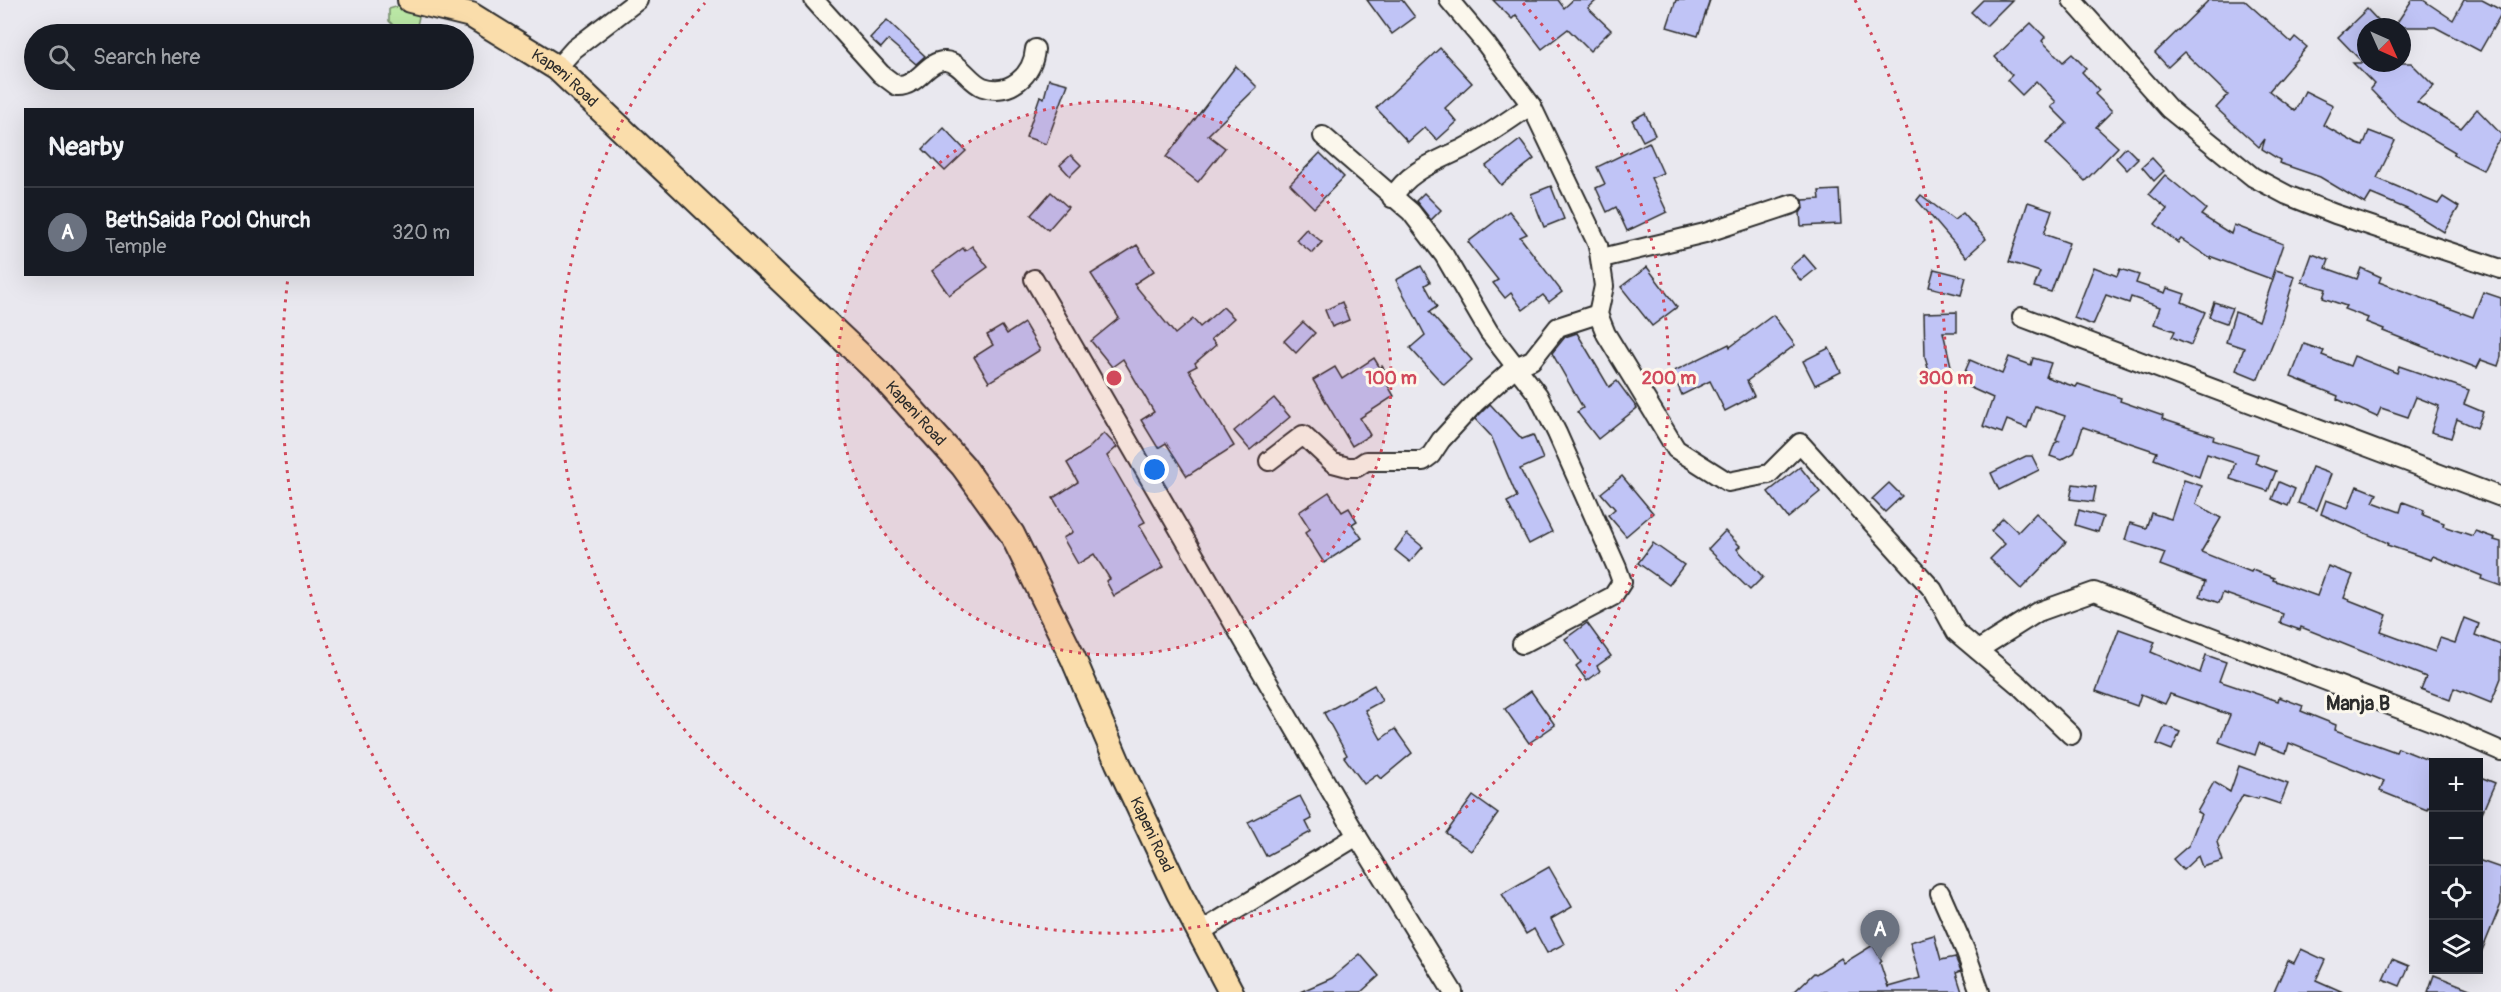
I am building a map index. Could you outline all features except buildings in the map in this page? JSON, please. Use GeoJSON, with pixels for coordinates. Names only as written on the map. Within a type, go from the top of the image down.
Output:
{"type":"FeatureCollection","features":[{"type":"Feature","properties":{"kind":"main road","name":"Kapeni Road"},"geometry":{"type":"LineString","coordinates":[[410,0],[471,15],[557,68],[879,373],[963,466],[1012,534],[1073,658],[1118,763],[1231,992]]}},
{"type":"Feature","properties":{"kind":"street"},"geometry":{"type":"LineString","coordinates":[[557,68],[574,49],[638,0]]}},
{"type":"Feature","properties":{"kind":"street"},"geometry":{"type":"LineString","coordinates":[[814,0],[881,74],[897,86],[909,85],[938,62],[944,61],[958,67],[982,86],[996,88],[1013,84],[1022,80],[1029,72],[1034,61],[1035,49]]}},
{"type":"Feature","properties":{"kind":"street"},"geometry":{"type":"LineString","coordinates":[[1449,0],[1486,44],[1531,105],[1598,245],[1602,258],[1604,286],[1598,314],[1606,334],[1676,449],[1728,482],[1769,474],[1800,443],[1933,590],[1956,632],[2071,735]]}},
{"type":"Feature","properties":{"kind":"street"},"geometry":{"type":"LineString","coordinates":[[2072,0],[2169,109],[2253,177],[2287,195],[2336,214],[2501,269]]}},
{"type":"Feature","properties":{"kind":"street"},"geometry":{"type":"LineString","coordinates":[[1392,198],[1411,174],[1464,148],[1531,105]]}},
{"type":"Feature","properties":{"kind":"street"},"geometry":{"type":"LineString","coordinates":[[1323,136],[1392,198],[1411,212],[1444,255],[1490,332],[1538,395],[1622,582],[1613,596],[1522,644]]}},
{"type":"Feature","properties":{"kind":"street"},"geometry":{"type":"LineString","coordinates":[[1602,258],[1705,233],[1793,204]]}},
{"type":"Feature","properties":{"kind":"street"},"geometry":{"type":"LineString","coordinates":[[1034,279],[1357,836],[1453,992]]}},
{"type":"Feature","properties":{"kind":"street"},"geometry":{"type":"LineString","coordinates":[[1269,461],[1303,435],[1333,463],[1348,467],[1357,467],[1366,461],[1423,461],[1431,455],[1441,440],[1476,402],[1515,367],[1532,360],[1558,327],[1598,314]]}},
{"type":"Feature","properties":{"kind":"street"},"geometry":{"type":"LineString","coordinates":[[2022,318],[2501,497]]}},
{"type":"Feature","properties":{"kind":"street"},"geometry":{"type":"LineString","coordinates":[[1978,650],[2038,612],[2094,592],[2439,724],[2501,750]]}},
{"type":"Feature","properties":{"kind":"street"},"geometry":{"type":"LineString","coordinates":[[1200,932],[1357,836]]}},
{"type":"Feature","properties":{"kind":"street"},"geometry":{"type":"LineString","coordinates":[[1940,892],[1980,992]]}},
{"type":"Feature","properties":{"kind":"green space"},"geometry":{"type":"Polygon","coordinates":[[[412,2],[421,8],[417,24],[392,24],[389,21],[389,9],[412,2]]]}},
{"type":"Feature","properties":{"kind":"place","name":"BethSaida Pool Church"},"geometry":{"type":"Point","coordinates":[1880,960]}},
{"type":"Feature","properties":{"kind":"district","name":"Manja B"},"geometry":{"type":"Point","coordinates":[2358,703]}}]}
